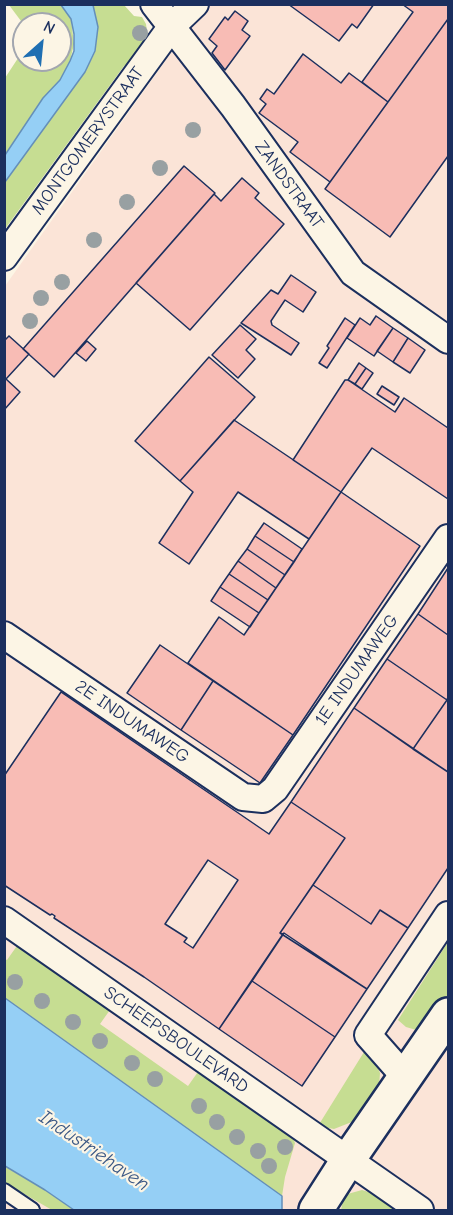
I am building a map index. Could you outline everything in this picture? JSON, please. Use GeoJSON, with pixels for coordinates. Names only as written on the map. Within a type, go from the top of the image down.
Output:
{"type":"FeatureCollection","features":[{"type":"Feature","properties":{"kind":"street","name":"ZANDSTRAAT"},"geometry":{"type":"LineString","coordinates":[[154,4],[233,106],[353,273],[448,340]]}},
{"type":"Feature","properties":{"kind":"street","name":"MONTGOMERYSTRAAT"},"geometry":{"type":"LineString","coordinates":[[4,256],[172,26],[195,4]]}},
{"type":"Feature","properties":{"kind":"street","name":"1E INDUMAWEG"},"geometry":{"type":"LineString","coordinates":[[263,799],[275,789],[448,538]]}},
{"type":"Feature","properties":{"kind":"street","name":"2E INDUMAWEG"},"geometry":{"type":"LineString","coordinates":[[4,635],[243,798],[263,799]]}},
{"type":"Feature","properties":{"kind":"street"},"geometry":{"type":"LineString","coordinates":[[406,1078],[368,1035],[448,915]]}},
{"type":"Feature","properties":{"kind":"street","name":"SCHEEPSBOULEVARD"},"geometry":{"type":"LineString","coordinates":[[4,920],[420,1210]]}},
{"type":"Feature","properties":{"kind":"street"},"geometry":{"type":"LineString","coordinates":[[316,1210],[448,1015]]}},
{"type":"Feature","properties":{"kind":"lane"},"geometry":{"type":"LineString","coordinates":[[4,1191],[32,1210]]}},
{"type":"Feature","properties":{"kind":"shaded area"},"geometry":{"type":"Polygon","coordinates":[[[208,5],[448,5],[448,1210],[5,1210],[5,286],[188,29],[208,5]]]}},
{"type":"Feature","properties":{"kind":"green space"},"geometry":{"type":"Polygon","coordinates":[[[9,5],[61,5],[66,12],[14,12],[9,5]]]}},
{"type":"Feature","properties":{"kind":"green space"},"geometry":{"type":"Polygon","coordinates":[[[93,5],[124,5],[134,16],[142,17],[146,24],[148,40],[133,61],[124,66],[5,229],[5,182],[85,72],[95,52],[98,27],[93,5]]]}},
{"type":"Feature","properties":{"kind":"green space"},"geometry":{"type":"Polygon","coordinates":[[[72,27],[74,44],[72,52],[72,27]]]}},
{"type":"Feature","properties":{"kind":"green space"},"geometry":{"type":"Polygon","coordinates":[[[12,67],[12,72],[64,72],[43,98],[5,155],[5,78],[12,67]]]}},
{"type":"Feature","properties":{"kind":"green space"},"geometry":{"type":"Polygon","coordinates":[[[448,942],[448,994],[423,1032],[406,1027],[398,1020],[448,942]]]}},
{"type":"Feature","properties":{"kind":"green space"},"geometry":{"type":"Polygon","coordinates":[[[19,943],[112,1007],[100,1024],[188,1086],[200,1069],[291,1133],[295,1143],[282,1196],[5,998],[5,959],[7,960],[19,943]]]}},
{"type":"Feature","properties":{"kind":"green space"},"geometry":{"type":"Polygon","coordinates":[[[364,1052],[371,1052],[380,1073],[378,1100],[367,1116],[334,1129],[318,1126],[364,1052]]]}},
{"type":"Feature","properties":{"kind":"green space"},"geometry":{"type":"Polygon","coordinates":[[[4,1166],[74,1210],[52,1210],[5,1183],[4,1166]]]}},
{"type":"Feature","properties":{"kind":"green space"},"geometry":{"type":"Polygon","coordinates":[[[362,1190],[378,1195],[402,1210],[341,1210],[344,1195],[362,1190]]]}},
{"type":"Feature","properties":{"kind":"water"},"geometry":{"type":"Polygon","coordinates":[[[61,5],[93,5],[98,27],[95,51],[85,72],[5,182],[5,155],[43,98],[64,72],[72,72],[74,34],[72,12],[66,12],[61,5]]]}},
{"type":"Feature","properties":{"kind":"water","name":"Industriehaven"},"geometry":{"type":"Polygon","coordinates":[[[5,998],[282,1196],[282,1210],[74,1210],[5,1166],[5,998]]]}},
{"type":"Feature","properties":{"kind":"building"},"geometry":{"type":"Polygon","coordinates":[[[288,4],[374,4],[357,28],[352,24],[339,41],[288,4]]]}},
{"type":"Feature","properties":{"kind":"building"},"geometry":{"type":"Polygon","coordinates":[[[402,4],[448,4],[448,19],[388,102],[362,82],[413,12],[402,4]]]}},
{"type":"Feature","properties":{"kind":"building"},"geometry":{"type":"Polygon","coordinates":[[[235,11],[248,21],[242,30],[250,36],[225,70],[212,53],[217,46],[209,39],[225,17],[228,20],[235,11]]]}},
{"type":"Feature","properties":{"kind":"building"},"geometry":{"type":"Polygon","coordinates":[[[448,19],[448,156],[390,237],[325,189],[448,19]]]}},
{"type":"Feature","properties":{"kind":"building"},"geometry":{"type":"Polygon","coordinates":[[[303,54],[341,83],[349,73],[388,102],[330,182],[290,152],[298,142],[259,113],[266,104],[260,99],[267,89],[274,94],[303,54]]]}},
{"type":"Feature","properties":{"kind":"building"},"geometry":{"type":"Polygon","coordinates":[[[184,166],[215,193],[54,377],[23,349],[184,166]]]}},
{"type":"Feature","properties":{"kind":"building"},"geometry":{"type":"Polygon","coordinates":[[[242,178],[259,193],[255,198],[284,224],[190,330],[136,283],[214,194],[221,201],[242,178]]]}},
{"type":"Feature","properties":{"kind":"building"},"geometry":{"type":"Polygon","coordinates":[[[291,275],[316,292],[303,312],[285,300],[271,321],[272,325],[299,343],[291,355],[241,323],[271,290],[278,294],[291,275]]]}},
{"type":"Feature","properties":{"kind":"building"},"geometry":{"type":"Polygon","coordinates":[[[376,316],[393,328],[374,356],[347,338],[360,318],[370,325],[376,316]]]}},
{"type":"Feature","properties":{"kind":"building"},"geometry":{"type":"Polygon","coordinates":[[[345,318],[355,325],[327,368],[319,363],[345,318]]]}},
{"type":"Feature","properties":{"kind":"building"},"geometry":{"type":"Polygon","coordinates":[[[240,325],[256,339],[246,350],[255,359],[238,378],[212,355],[240,325]]]}},
{"type":"Feature","properties":{"kind":"building"},"geometry":{"type":"Polygon","coordinates":[[[393,328],[408,338],[393,362],[377,351],[393,328]]]}},
{"type":"Feature","properties":{"kind":"building"},"geometry":{"type":"Polygon","coordinates":[[[9,336],[29,354],[6,379],[20,392],[4,410],[4,341],[9,336]]]}},
{"type":"Feature","properties":{"kind":"building"},"geometry":{"type":"Polygon","coordinates":[[[408,338],[425,350],[410,373],[393,362],[408,338]]]}},
{"type":"Feature","properties":{"kind":"building"},"geometry":{"type":"Polygon","coordinates":[[[87,341],[96,349],[86,361],[76,353],[87,341]]]}},
{"type":"Feature","properties":{"kind":"building"},"geometry":{"type":"Polygon","coordinates":[[[209,357],[255,397],[180,481],[135,441],[209,357]]]}},
{"type":"Feature","properties":{"kind":"building"},"geometry":{"type":"Polygon","coordinates":[[[359,363],[366,368],[355,384],[348,380],[359,363]]]}},
{"type":"Feature","properties":{"kind":"building"},"geometry":{"type":"Polygon","coordinates":[[[366,368],[373,373],[362,389],[355,384],[366,368]]]}},
{"type":"Feature","properties":{"kind":"building"},"geometry":{"type":"Polygon","coordinates":[[[345,380],[395,412],[404,398],[448,428],[448,499],[372,448],[341,492],[293,460],[345,380]]]}},
{"type":"Feature","properties":{"kind":"building"},"geometry":{"type":"Polygon","coordinates":[[[382,386],[399,397],[394,405],[377,394],[382,386]]]}},
{"type":"Feature","properties":{"kind":"building"},"geometry":{"type":"Polygon","coordinates":[[[234,420],[341,492],[309,539],[238,492],[189,564],[159,543],[193,492],[180,481],[234,420]]]}},
{"type":"Feature","properties":{"kind":"building"},"geometry":{"type":"Polygon","coordinates":[[[341,492],[420,546],[293,735],[188,663],[219,617],[244,635],[341,492]]]}},
{"type":"Feature","properties":{"kind":"building"},"geometry":{"type":"Polygon","coordinates":[[[264,523],[302,549],[294,562],[255,536],[264,523]]]}},
{"type":"Feature","properties":{"kind":"building"},"geometry":{"type":"Polygon","coordinates":[[[255,536],[294,562],[285,575],[247,549],[255,536]]]}},
{"type":"Feature","properties":{"kind":"building"},"geometry":{"type":"Polygon","coordinates":[[[247,549],[285,575],[276,588],[238,561],[247,549]]]}},
{"type":"Feature","properties":{"kind":"building"},"geometry":{"type":"Polygon","coordinates":[[[238,561],[276,588],[268,600],[229,574],[238,561]]]}},
{"type":"Feature","properties":{"kind":"building"},"geometry":{"type":"Polygon","coordinates":[[[448,568],[448,635],[418,614],[448,568]]]}},
{"type":"Feature","properties":{"kind":"building"},"geometry":{"type":"Polygon","coordinates":[[[229,574],[268,600],[259,613],[220,587],[229,574]]]}},
{"type":"Feature","properties":{"kind":"building"},"geometry":{"type":"Polygon","coordinates":[[[220,587],[259,613],[250,627],[211,601],[220,587]]]}},
{"type":"Feature","properties":{"kind":"building"},"geometry":{"type":"Polygon","coordinates":[[[418,614],[448,635],[447,700],[387,659],[418,614]]]}},
{"type":"Feature","properties":{"kind":"building"},"geometry":{"type":"Polygon","coordinates":[[[160,645],[213,681],[181,730],[127,693],[160,645]]]}},
{"type":"Feature","properties":{"kind":"building"},"geometry":{"type":"Polygon","coordinates":[[[387,659],[447,700],[413,749],[354,708],[387,659]]]}},
{"type":"Feature","properties":{"kind":"building"},"geometry":{"type":"Polygon","coordinates":[[[213,681],[293,735],[260,783],[181,730],[213,681]]]}},
{"type":"Feature","properties":{"kind":"building"},"geometry":{"type":"Polygon","coordinates":[[[61,692],[269,834],[291,802],[345,838],[280,933],[283,934],[219,1029],[54,918],[55,916],[4,885],[4,776],[61,692]],[[208,860],[165,924],[187,938],[184,942],[193,948],[238,880],[208,860]]]}},
{"type":"Feature","properties":{"kind":"building"},"geometry":{"type":"Polygon","coordinates":[[[448,701],[448,772],[413,749],[448,701]]]}},
{"type":"Feature","properties":{"kind":"building"},"geometry":{"type":"Polygon","coordinates":[[[354,708],[448,772],[448,868],[408,928],[380,910],[371,924],[313,885],[345,838],[291,802],[354,708]]]}},
{"type":"Feature","properties":{"kind":"building"},"geometry":{"type":"Polygon","coordinates":[[[313,885],[371,924],[380,910],[408,928],[367,989],[280,933],[313,885]]]}},
{"type":"Feature","properties":{"kind":"building"},"geometry":{"type":"Polygon","coordinates":[[[284,933],[367,989],[335,1037],[252,981],[284,933]]]}},
{"type":"Feature","properties":{"kind":"building"},"geometry":{"type":"Polygon","coordinates":[[[252,981],[335,1037],[302,1086],[219,1029],[252,981]]]}}]}
